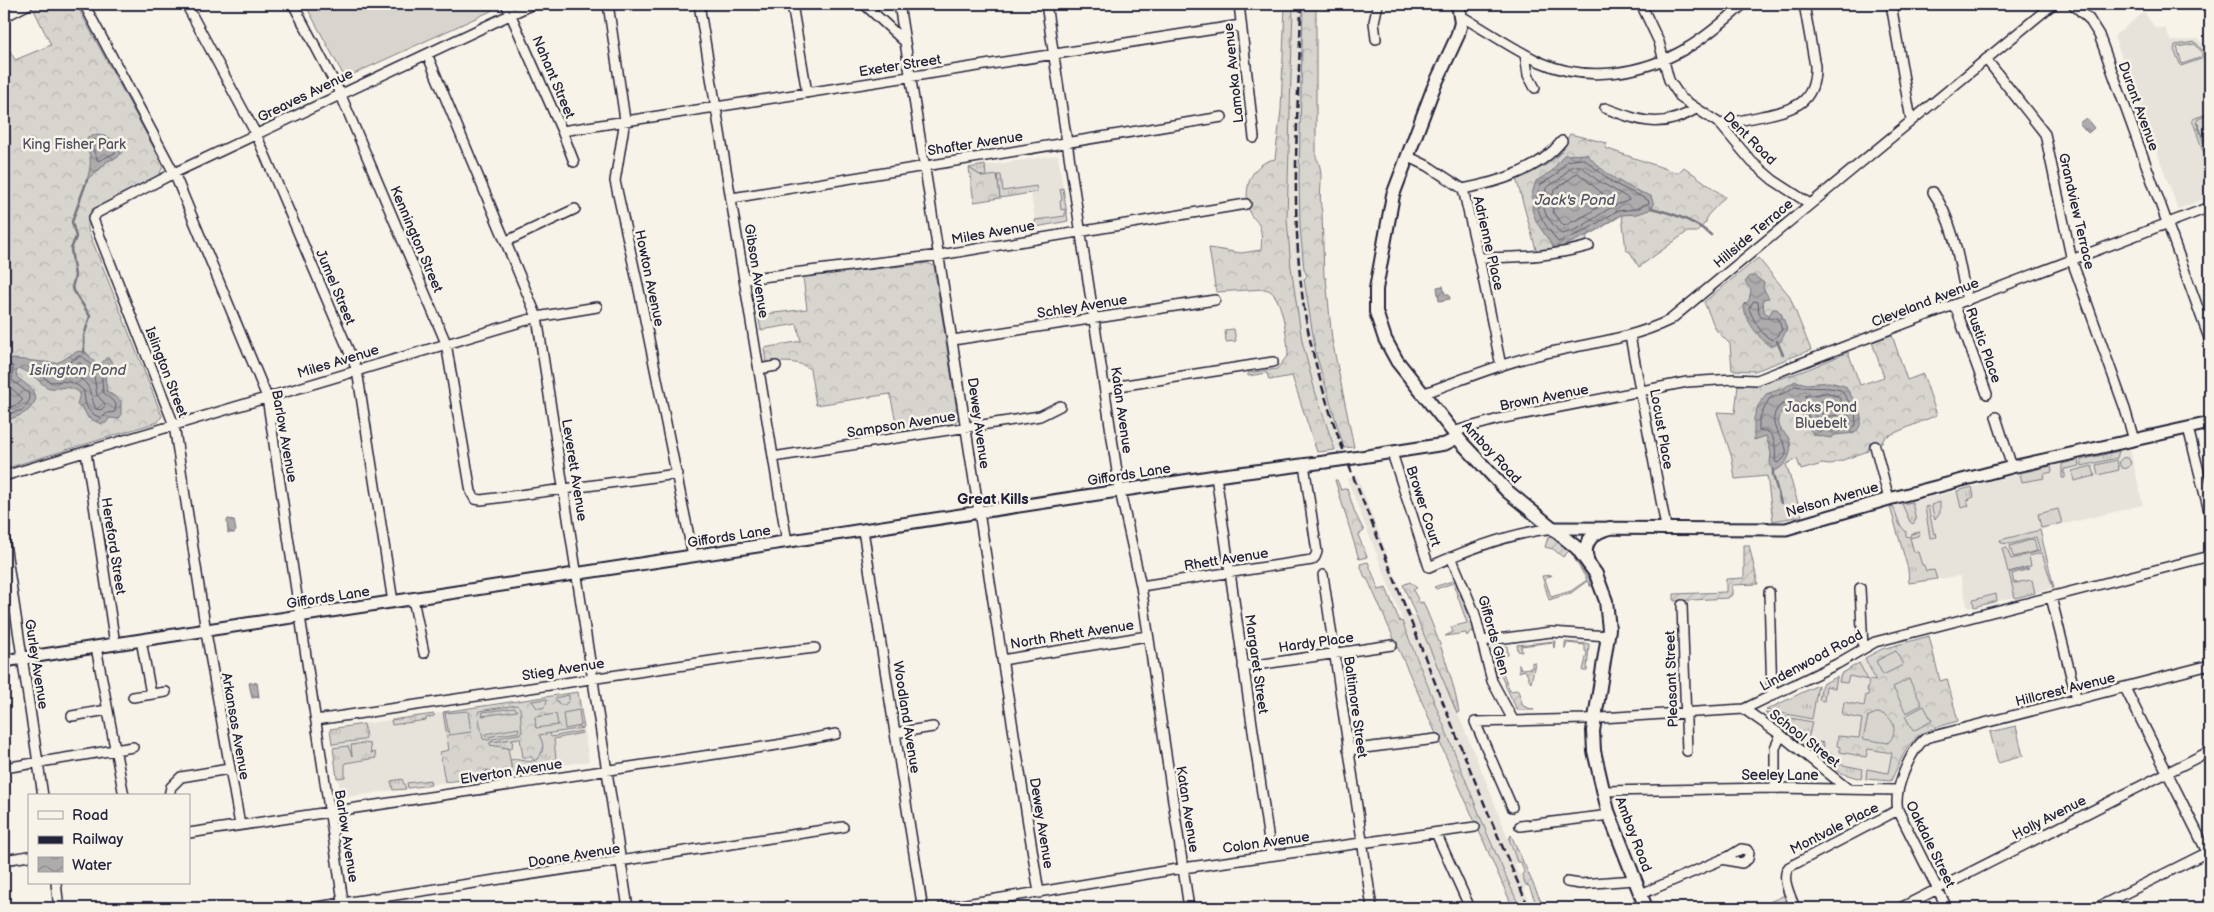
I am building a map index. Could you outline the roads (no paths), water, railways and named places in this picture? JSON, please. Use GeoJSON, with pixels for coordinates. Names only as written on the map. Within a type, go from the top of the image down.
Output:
{"type":"FeatureCollection","features":[{"type":"Feature","properties":{"kind":"main road","name":"Amboy Road"},"geometry":{"type":"LineString","coordinates":[[1459,10],[1457,37],[1433,89],[1393,195],[1376,289],[1375,305],[1383,333],[1395,358],[1454,435],[1507,491],[1578,548],[1596,574],[1606,601],[1608,636],[1593,731],[1594,751],[1602,791],[1610,816],[1646,908]]}},
{"type":"Feature","properties":{"kind":"main road"},"geometry":{"type":"LineString","coordinates":[[1587,559],[1585,548],[1589,539],[1596,533],[1610,528]]}},
{"type":"Feature","properties":{"kind":"street"},"geometry":{"type":"LineString","coordinates":[[4,18],[29,4]]}},
{"type":"Feature","properties":{"kind":"street","name":"Barlow Avenue"},"geometry":{"type":"LineString","coordinates":[[84,4],[174,173],[266,397],[343,906]]}},
{"type":"Feature","properties":{"kind":"street","name":"Jumel Street"},"geometry":{"type":"LineString","coordinates":[[186,4],[256,134],[357,370],[393,602]]}},
{"type":"Feature","properties":{"kind":"street","name":"Kennington Street"},"geometry":{"type":"LineString","coordinates":[[293,4],[340,93],[446,343],[471,492],[475,499],[481,500],[564,490]]}},
{"type":"Feature","properties":{"kind":"street","name":"Nahant Street"},"geometry":{"type":"LineString","coordinates":[[506,4],[574,162]]}},
{"type":"Feature","properties":{"kind":"street","name":"Greaves Avenue"},"geometry":{"type":"LineString","coordinates":[[93,219],[97,213],[174,173],[340,93],[534,4]]}},
{"type":"Feature","properties":{"kind":"street","name":"Howton Avenue"},"geometry":{"type":"LineString","coordinates":[[608,4],[625,120],[615,181],[693,556]]}},
{"type":"Feature","properties":{"kind":"street","name":"Gibson Avenue"},"geometry":{"type":"LineString","coordinates":[[699,4],[787,542]]}},
{"type":"Feature","properties":{"kind":"street"},"geometry":{"type":"LineString","coordinates":[[792,4],[807,93]]}},
{"type":"Feature","properties":{"kind":"street"},"geometry":{"type":"LineString","coordinates":[[864,4],[905,42]]}},
{"type":"Feature","properties":{"kind":"street","name":"Dewey Avenue"},"geometry":{"type":"LineString","coordinates":[[899,4],[1039,893]]}},
{"type":"Feature","properties":{"kind":"street","name":"Katan Avenue"},"geometry":{"type":"LineString","coordinates":[[1046,4],[1106,388],[1120,491],[1141,586],[1189,908]]}},
{"type":"Feature","properties":{"kind":"street","name":"Lamoka Avenue"},"geometry":{"type":"LineString","coordinates":[[1239,4],[1254,138]]}},
{"type":"Feature","properties":{"kind":"street"},"geometry":{"type":"LineString","coordinates":[[1376,39],[1374,22],[1378,4]]}},
{"type":"Feature","properties":{"kind":"street","name":"Dent Road"},"geometry":{"type":"LineString","coordinates":[[1641,4],[1659,42],[1665,70],[1673,88],[1681,98],[1720,124],[1752,162],[1773,180],[1810,204]]}},
{"type":"Feature","properties":{"kind":"street"},"geometry":{"type":"LineString","coordinates":[[1459,10],[1525,54],[1554,67],[1589,74],[1633,70],[1686,49],[1744,4]]}},
{"type":"Feature","properties":{"kind":"street"},"geometry":{"type":"LineString","coordinates":[[1720,124],[1783,112],[1800,104],[1811,91],[1815,76],[1815,66],[1804,4]]}},
{"type":"Feature","properties":{"kind":"street"},"geometry":{"type":"LineString","coordinates":[[1891,4],[1911,120]]}},
{"type":"Feature","properties":{"kind":"street","name":"Hillside Terrace"},"geometry":{"type":"LineString","coordinates":[[1422,394],[1534,356],[1630,336],[1650,330],[1670,320],[2053,4]]}},
{"type":"Feature","properties":{"kind":"street","name":"Durant Avenue"},"geometry":{"type":"LineString","coordinates":[[2073,4],[2089,19],[2099,35],[2210,341]]}},
{"type":"Feature","properties":{"kind":"street","name":"Exeter Street"},"geometry":{"type":"LineString","coordinates":[[562,131],[1241,25]]}},
{"type":"Feature","properties":{"kind":"street","name":"Leverett Avenue"},"geometry":{"type":"LineString","coordinates":[[427,54],[507,241],[537,317],[628,908]]}},
{"type":"Feature","properties":{"kind":"street"},"geometry":{"type":"LineString","coordinates":[[1525,54],[1528,75],[1534,88]]}},
{"type":"Feature","properties":{"kind":"street","name":"Grandview Terrace"},"geometry":{"type":"LineString","coordinates":[[1986,59],[2045,134],[2072,261],[2125,409],[2134,440]]}},
{"type":"Feature","properties":{"kind":"street"},"geometry":{"type":"LineString","coordinates":[[1605,108],[1629,117],[1652,122],[1675,120],[1696,109]]}},
{"type":"Feature","properties":{"kind":"street","name":"Shafter Avenue"},"geometry":{"type":"LineString","coordinates":[[732,198],[1222,117]]}},
{"type":"Feature","properties":{"kind":"street"},"geometry":{"type":"LineString","coordinates":[[1462,189],[1496,181],[1533,166],[1550,154],[1562,142]]}},
{"type":"Feature","properties":{"kind":"street","name":"Adrienne Place"},"geometry":{"type":"LineString","coordinates":[[1407,156],[1446,177],[1462,189],[1479,258],[1501,366]]}},
{"type":"Feature","properties":{"kind":"street","name":"Rustic Place"},"geometry":{"type":"LineString","coordinates":[[1933,192],[1944,208],[1950,224],[1967,301]]}},
{"type":"Feature","properties":{"kind":"street","name":"Miles Avenue"},"geometry":{"type":"LineString","coordinates":[[745,279],[940,255],[1246,204]]}},
{"type":"Feature","properties":{"kind":"street","name":"Cleveland Avenue"},"geometry":{"type":"LineString","coordinates":[[1642,392],[1672,384],[1710,379],[1757,380],[2168,225],[2210,207]]}},
{"type":"Feature","properties":{"kind":"street"},"geometry":{"type":"LineString","coordinates":[[507,241],[575,209]]}},
{"type":"Feature","properties":{"kind":"street","name":"Islington Street"},"geometry":{"type":"LineString","coordinates":[[93,219],[174,425],[206,631]]}},
{"type":"Feature","properties":{"kind":"street"},"geometry":{"type":"LineString","coordinates":[[1479,258],[1532,257],[1559,254],[1589,246]]}},
{"type":"Feature","properties":{"kind":"street","name":"Schley Avenue"},"geometry":{"type":"LineString","coordinates":[[953,340],[1215,300]]}},
{"type":"Feature","properties":{"kind":"street","name":"Rustic Place"},"geometry":{"type":"LineString","coordinates":[[1955,306],[1987,394]]}},
{"type":"Feature","properties":{"kind":"street","name":"Miles Avenue"},"geometry":{"type":"LineString","coordinates":[[4,476],[537,317],[597,307]]}},
{"type":"Feature","properties":{"kind":"street","name":"Locust Place"},"geometry":{"type":"LineString","coordinates":[[1630,336],[1666,527]]}},
{"type":"Feature","properties":{"kind":"street"},"geometry":{"type":"LineString","coordinates":[[1106,388],[1274,362]]}},
{"type":"Feature","properties":{"kind":"street"},"geometry":{"type":"LineString","coordinates":[[759,369],[776,366]]}},
{"type":"Feature","properties":{"kind":"street","name":"Brown Avenue"},"geometry":{"type":"LineString","coordinates":[[1454,435],[1499,419],[1642,392]]}},
{"type":"Feature","properties":{"kind":"street","name":"Sampson Avenue"},"geometry":{"type":"LineString","coordinates":[[773,457],[1040,416],[1060,406]]}},
{"type":"Feature","properties":{"kind":"street"},"geometry":{"type":"LineString","coordinates":[[1996,418],[2012,467]]}},
{"type":"Feature","properties":{"kind":"street","name":"Nelson Avenue"},"geometry":{"type":"LineString","coordinates":[[1429,567],[1451,557],[1525,533],[1554,528],[1786,528],[2012,467],[2210,423]]}},
{"type":"Feature","properties":{"kind":"street"},"geometry":{"type":"LineString","coordinates":[[2188,428],[2210,515]]}},
{"type":"Feature","properties":{"kind":"street","name":"Giffords Lane"},"geometry":{"type":"LineString","coordinates":[[4,661],[1216,476],[1392,453],[1444,444],[1454,435]]}},
{"type":"Feature","properties":{"kind":"street"},"geometry":{"type":"LineString","coordinates":[[1875,446],[1889,499]]}},
{"type":"Feature","properties":{"kind":"street","name":"Hereford Street"},"geometry":{"type":"LineString","coordinates":[[86,452],[115,644]]}},
{"type":"Feature","properties":{"kind":"street","name":"Brower Court"},"geometry":{"type":"LineString","coordinates":[[1392,453],[1429,567]]}},
{"type":"Feature","properties":{"kind":"street","name":"Rhett Avenue"},"geometry":{"type":"LineString","coordinates":[[1141,586],[1230,573],[1316,557],[1317,552],[1304,464]]}},
{"type":"Feature","properties":{"kind":"street"},"geometry":{"type":"LineString","coordinates":[[564,490],[677,474]]}},
{"type":"Feature","properties":{"kind":"street","name":"Margaret Street"},"geometry":{"type":"LineString","coordinates":[[1216,476],[1271,855]]}},
{"type":"Feature","properties":{"kind":"street","name":"Woodland Avenue"},"geometry":{"type":"LineString","coordinates":[[863,530],[922,904],[921,908]]}},
{"type":"Feature","properties":{"kind":"street","name":"Gurley Avenue"},"geometry":{"type":"LineString","coordinates":[[4,538],[43,794]]}},
{"type":"Feature","properties":{"kind":"street","name":"Lindenwood Road"},"geometry":{"type":"LineString","coordinates":[[1512,807],[1475,722],[1595,718],[1744,709],[1837,664],[1875,642],[2210,556]]}},
{"type":"Feature","properties":{"kind":"street","name":"Giffords Glen"},"geometry":{"type":"LineString","coordinates":[[1451,557],[1464,586],[1482,641],[1492,681],[1514,720]]}},
{"type":"Feature","properties":{"kind":"street","name":"Baltimore Street"},"geometry":{"type":"LineString","coordinates":[[1323,575],[1362,842]]}},
{"type":"Feature","properties":{"kind":"street"},"geometry":{"type":"LineString","coordinates":[[1860,588],[1863,648]]}},
{"type":"Feature","properties":{"kind":"street"},"geometry":{"type":"LineString","coordinates":[[1769,592],[1772,696]]}},
{"type":"Feature","properties":{"kind":"street"},"geometry":{"type":"LineString","coordinates":[[2051,597],[2077,700]]}},
{"type":"Feature","properties":{"kind":"street"},"geometry":{"type":"LineString","coordinates":[[413,599],[424,652]]}},
{"type":"Feature","properties":{"kind":"street","name":"Pleasant Street"},"geometry":{"type":"LineString","coordinates":[[1682,605],[1687,752]]}},
{"type":"Feature","properties":{"kind":"street","name":"Arkansas Avenue"},"geometry":{"type":"LineString","coordinates":[[206,631],[240,825]]}},
{"type":"Feature","properties":{"kind":"street"},"geometry":{"type":"LineString","coordinates":[[1482,641],[1551,632],[1608,636]]}},
{"type":"Feature","properties":{"kind":"street","name":"North Rhett Avenue"},"geometry":{"type":"LineString","coordinates":[[1002,660],[1147,636]]}},
{"type":"Feature","properties":{"kind":"street"},"geometry":{"type":"LineString","coordinates":[[141,640],[151,694]]}},
{"type":"Feature","properties":{"kind":"street","name":"Hardy Place"},"geometry":{"type":"LineString","coordinates":[[1243,667],[1392,645]]}},
{"type":"Feature","properties":{"kind":"street"},"geometry":{"type":"LineString","coordinates":[[96,648],[124,794]]}},
{"type":"Feature","properties":{"kind":"street","name":"Stieg Avenue"},"geometry":{"type":"LineString","coordinates":[[316,720],[738,657],[815,648]]}},
{"type":"Feature","properties":{"kind":"street","name":"Hillcrest Avenue"},"geometry":{"type":"LineString","coordinates":[[1898,790],[1920,742],[1926,738],[2210,665]]}},
{"type":"Feature","properties":{"kind":"street"},"geometry":{"type":"LineString","coordinates":[[2096,908],[2209,853],[2125,688]]}},
{"type":"Feature","properties":{"kind":"street"},"geometry":{"type":"LineString","coordinates":[[133,697],[166,692]]}},
{"type":"Feature","properties":{"kind":"street","name":"School Street"},"geometry":{"type":"LineString","coordinates":[[1744,709],[1781,735],[1848,789]]}},
{"type":"Feature","properties":{"kind":"street"},"geometry":{"type":"LineString","coordinates":[[72,716],[107,710]]}},
{"type":"Feature","properties":{"kind":"street"},"geometry":{"type":"LineString","coordinates":[[895,733],[934,727]]}},
{"type":"Feature","properties":{"kind":"street","name":"Elverton Avenue"},"geometry":{"type":"LineString","coordinates":[[190,833],[836,734]]}},
{"type":"Feature","properties":{"kind":"street"},"geometry":{"type":"LineString","coordinates":[[1775,788],[1775,748],[1781,735]]}},
{"type":"Feature","properties":{"kind":"street"},"geometry":{"type":"LineString","coordinates":[[1348,750],[1436,738]]}},
{"type":"Feature","properties":{"kind":"street"},"geometry":{"type":"LineString","coordinates":[[4,768],[133,747]]}},
{"type":"Feature","properties":{"kind":"street","name":"Holly Avenue"},"geometry":{"type":"LineString","coordinates":[[1900,908],[2210,750]]}},
{"type":"Feature","properties":{"kind":"street"},"geometry":{"type":"LineString","coordinates":[[170,794],[175,781],[181,777],[229,769]]}},
{"type":"Feature","properties":{"kind":"street","name":"Seeley Lane"},"geometry":{"type":"LineString","coordinates":[[1602,791],[1775,788],[1898,790]]}},
{"type":"Feature","properties":{"kind":"street","name":"Oakdale Street"},"geometry":{"type":"LineString","coordinates":[[1898,790],[1895,801],[1898,810],[1947,908]]}},
{"type":"Feature","properties":{"kind":"street","name":"Montvale Place"},"geometry":{"type":"LineString","coordinates":[[1795,908],[1785,878],[1785,872],[1789,867],[1898,810]]}},
{"type":"Feature","properties":{"kind":"street"},"geometry":{"type":"LineString","coordinates":[[1520,826],[1610,816]]}},
{"type":"Feature","properties":{"kind":"street","name":"Doane Avenue"},"geometry":{"type":"LineString","coordinates":[[310,908],[343,906],[843,827]]}},
{"type":"Feature","properties":{"kind":"street","name":"Colon Avenue"},"geometry":{"type":"LineString","coordinates":[[942,908],[1183,868],[1475,827]]}},
{"type":"Feature","properties":{"kind":"street"},"geometry":{"type":"LineString","coordinates":[[1436,833],[1470,908]]}},
{"type":"Feature","properties":{"kind":"street"},"geometry":{"type":"LineString","coordinates":[[1362,842],[1372,908]]}},
{"type":"Feature","properties":{"kind":"street"},"geometry":{"type":"LineString","coordinates":[[4,860],[28,856]]}},
{"type":"Feature","properties":{"kind":"street"},"geometry":{"type":"LineString","coordinates":[[1641,894],[1722,860]]}},
{"type":"Feature","properties":{"kind":"street"},"geometry":{"type":"LineString","coordinates":[[1567,882],[1580,884],[1635,880]]}},
{"type":"Feature","properties":{"kind":"street"},"geometry":{"type":"LineString","coordinates":[[56,884],[60,908]]}},
{"type":"Feature","properties":{"kind":"water"},"geometry":{"type":"Polygon","coordinates":[[[2086,118],[2094,128],[2088,133],[2079,123],[2086,118]]]}},
{"type":"Feature","properties":{"kind":"water"},"geometry":{"type":"Polygon","coordinates":[[[93,135],[103,136],[115,141],[121,153],[117,158],[107,161],[103,167],[87,180],[90,156],[83,143],[93,135]]]}},
{"type":"Feature","properties":{"kind":"water","name":"Jack's Pond"},"geometry":{"type":"Polygon","coordinates":[[[1587,154],[1616,180],[1651,196],[1654,205],[1649,210],[1638,214],[1620,215],[1598,230],[1557,249],[1554,248],[1537,223],[1532,210],[1533,201],[1531,197],[1536,181],[1552,171],[1564,155],[1587,154]]]}},
{"type":"Feature","properties":{"kind":"water"},"geometry":{"type":"Polygon","coordinates":[[[1750,276],[1755,276],[1764,283],[1763,288],[1769,298],[1763,299],[1764,312],[1769,315],[1773,309],[1777,309],[1781,313],[1787,329],[1781,341],[1771,347],[1753,329],[1744,310],[1744,305],[1749,300],[1751,290],[1745,282],[1750,276]]]}},
{"type":"Feature","properties":{"kind":"water"},"geometry":{"type":"Polygon","coordinates":[[[1443,286],[1445,294],[1449,294],[1450,299],[1439,301],[1437,287],[1443,286]]]}},
{"type":"Feature","properties":{"kind":"water","name":"Islington Pond"},"geometry":{"type":"Polygon","coordinates":[[[79,351],[86,352],[96,364],[102,363],[106,358],[109,358],[113,363],[112,368],[107,369],[105,375],[107,391],[121,401],[121,416],[118,419],[110,418],[106,423],[102,424],[88,418],[83,408],[77,405],[80,393],[76,390],[46,387],[29,373],[19,369],[16,372],[17,377],[32,389],[36,399],[27,411],[4,421],[4,358],[54,363],[79,351]]]}},
{"type":"Feature","properties":{"kind":"water"},"geometry":{"type":"Polygon","coordinates":[[[1795,381],[1807,384],[1829,382],[1845,386],[1859,409],[1861,421],[1855,433],[1835,435],[1831,438],[1814,435],[1806,425],[1799,408],[1787,407],[1783,409],[1779,418],[1779,424],[1788,437],[1791,447],[1786,462],[1773,471],[1770,463],[1771,453],[1766,436],[1754,440],[1754,418],[1758,406],[1766,394],[1784,388],[1795,381]]]}},
{"type":"Feature","properties":{"kind":"water"},"geometry":{"type":"Polygon","coordinates":[[[228,519],[234,520],[236,531],[234,533],[228,533],[228,519]]]}},
{"type":"Feature","properties":{"kind":"water"},"geometry":{"type":"Polygon","coordinates":[[[257,682],[259,697],[252,698],[249,683],[257,682]]]}},
{"type":"Feature","properties":{"kind":"waterway"},"geometry":{"type":"LineString","coordinates":[[84,352],[84,336],[90,316],[72,288],[75,276],[71,249],[76,237],[72,222],[87,180]]}},
{"type":"Feature","properties":{"kind":"waterway"},"geometry":{"type":"LineString","coordinates":[[1651,208],[1682,218],[1697,225],[1711,235]]}},
{"type":"Feature","properties":{"kind":"waterway"},"geometry":{"type":"LineString","coordinates":[[1777,341],[1783,355]]}},
{"type":"Feature","properties":{"kind":"waterway"},"geometry":{"type":"LineString","coordinates":[[1773,469],[1781,503]]}},
{"type":"Feature","properties":{"kind":"railway"},"geometry":{"type":"LineString","coordinates":[[1301,4],[1296,156],[1297,232],[1304,308],[1319,377],[1354,479],[1460,744],[1529,908]]}},
{"type":"Feature","properties":{"kind":"district","name":"Great Kills"},"geometry":{"type":"Point","coordinates":[993,499]}},
{"type":"Feature","properties":{"kind":"park label","name":"King Fisher Park"},"geometry":{"type":"Point","coordinates":[74,144]}},
{"type":"Feature","properties":{"kind":"park label","name":"Jacks Pond Bluebelt"},"geometry":{"type":"Point","coordinates":[1821,416]}}]}
